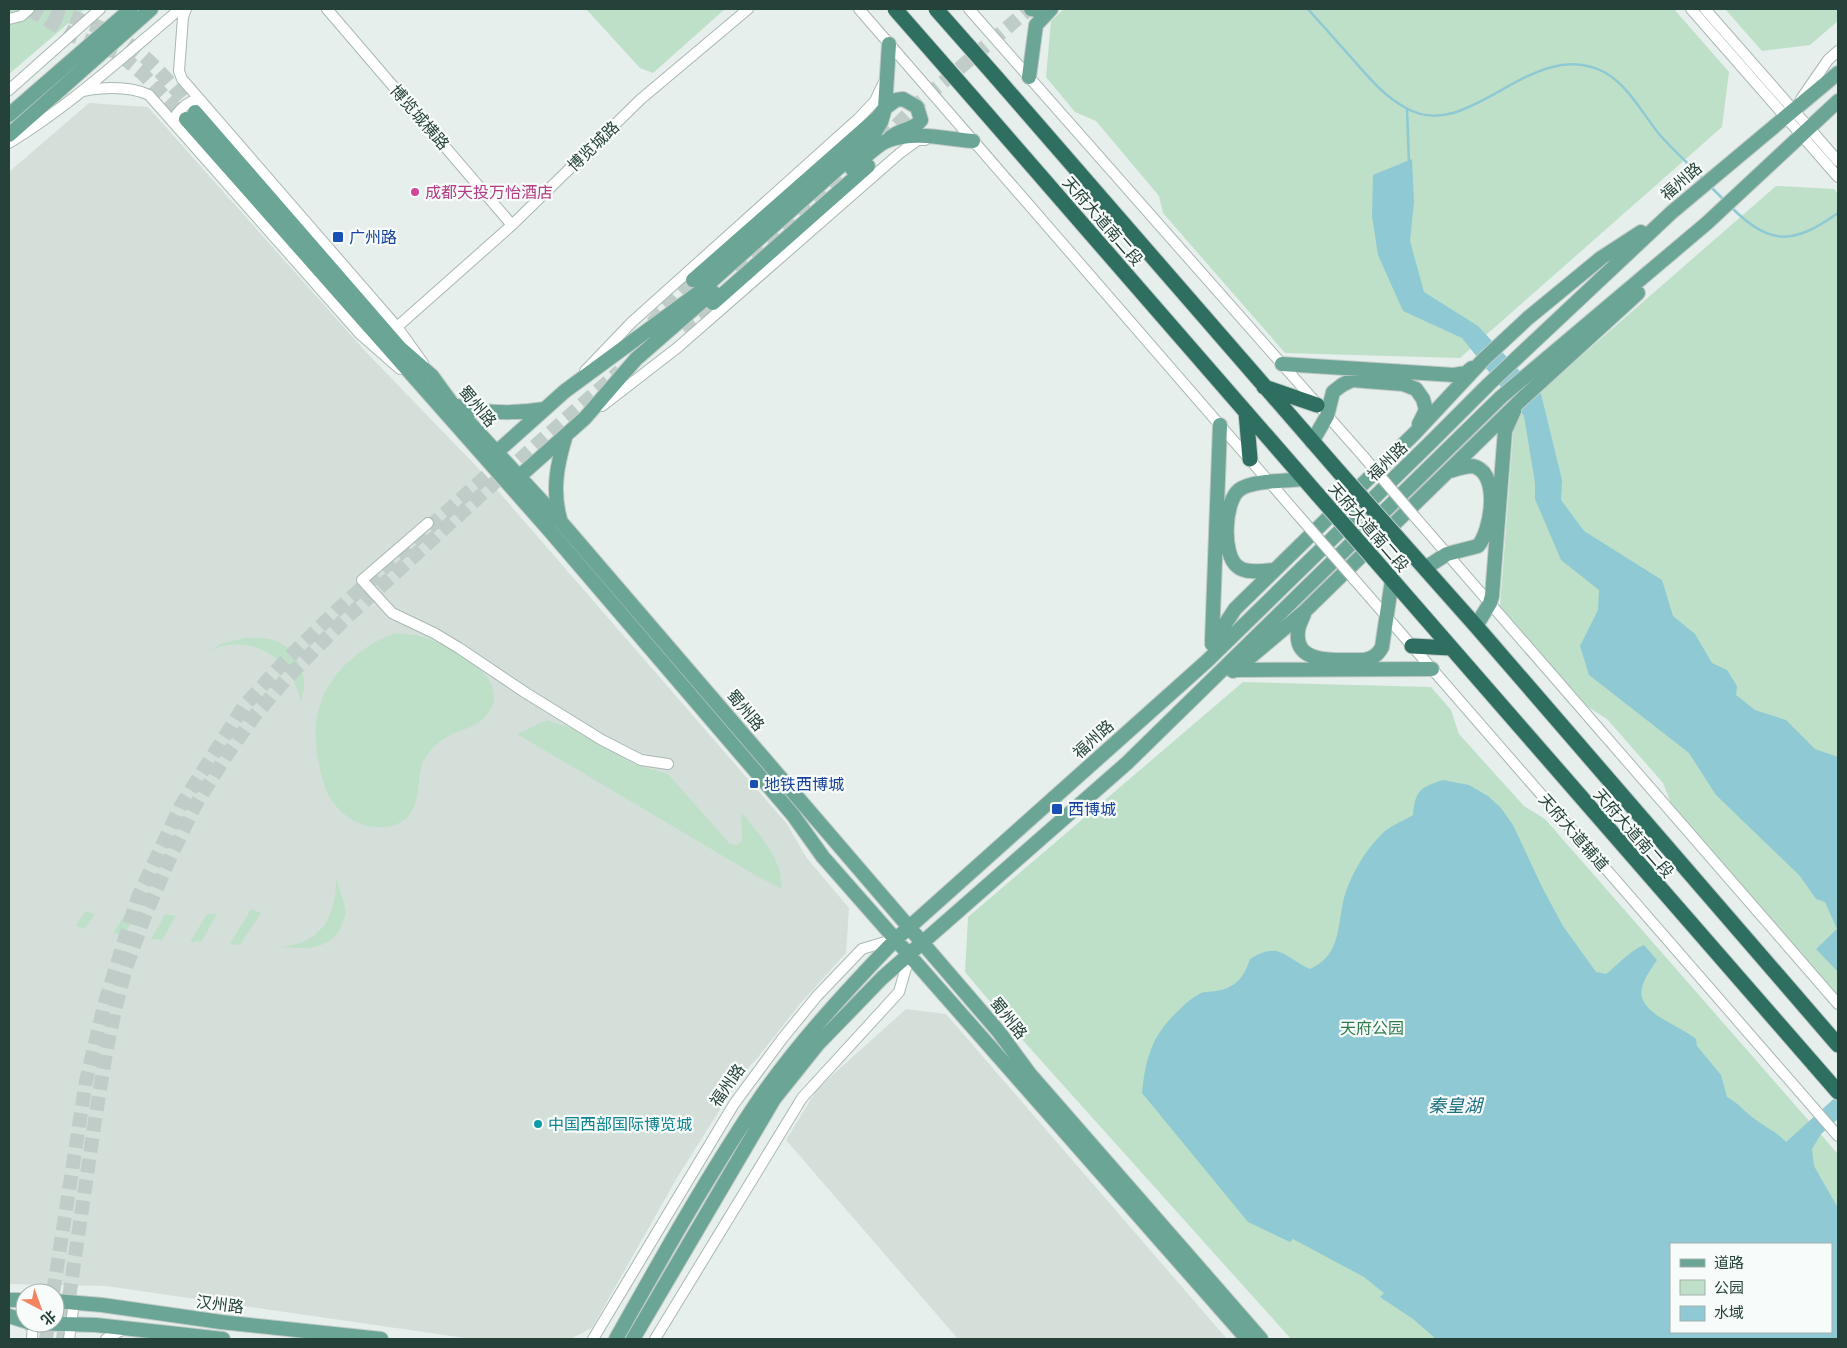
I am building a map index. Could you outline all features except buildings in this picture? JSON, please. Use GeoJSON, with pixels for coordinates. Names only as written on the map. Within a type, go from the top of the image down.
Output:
{"type":"FeatureCollection","features":[{"type":"Feature","properties":{"kind":"highway","name":"天府大道南二段"},"geometry":{"type":"LineString","coordinates":[[895,9],[1838,1092]]}},
{"type":"Feature","properties":{"kind":"highway","name":"天府大道南二段"},"geometry":{"type":"LineString","coordinates":[[936,9],[1312,442],[1476,626],[1838,1045]]}},
{"type":"Feature","properties":{"kind":"highway"},"geometry":{"type":"LineString","coordinates":[[1263,386],[1322,410]]}},
{"type":"Feature","properties":{"kind":"highway"},"geometry":{"type":"LineString","coordinates":[[1246,412],[1250,459]]}},
{"type":"Feature","properties":{"kind":"highway"},"geometry":{"type":"LineString","coordinates":[[1412,646],[1451,648]]}},
{"type":"Feature","properties":{"kind":"main road"},"geometry":{"type":"LineString","coordinates":[[9,115],[131,9]]}},
{"type":"Feature","properties":{"kind":"main road"},"geometry":{"type":"LineString","coordinates":[[9,134],[151,9]]}},
{"type":"Feature","properties":{"kind":"main road"},"geometry":{"type":"LineString","coordinates":[[1031,9],[1042,9]]}},
{"type":"Feature","properties":{"kind":"main road"},"geometry":{"type":"LineString","coordinates":[[1029,77],[1036,25],[1050,9]]}},
{"type":"Feature","properties":{"kind":"main road"},"geometry":{"type":"LineString","coordinates":[[491,457],[565,391],[696,294],[871,139],[881,122],[885,108],[889,44]]}},
{"type":"Feature","properties":{"kind":"main road","name":"福州路"},"geometry":{"type":"LineString","coordinates":[[616,1339],[713,1172],[754,1106],[861,975],[896,939],[1206,661],[1432,442],[1489,384],[1672,212],[1838,73]]}},
{"type":"Feature","properties":{"kind":"main road"},"geometry":{"type":"LineString","coordinates":[[514,481],[585,418],[636,359],[866,156],[893,134],[918,125],[921,120],[917,107],[903,99],[896,100],[885,108],[878,118],[693,280]]}},
{"type":"Feature","properties":{"kind":"main road","name":"福州路"},"geometry":{"type":"LineString","coordinates":[[633,1339],[774,1099],[818,1044],[882,978],[1127,763],[1501,397],[1744,191],[1838,101]]}},
{"type":"Feature","properties":{"kind":"main road","name":"蜀州路"},"geometry":{"type":"LineString","coordinates":[[188,113],[400,348],[432,376],[491,457]]}},
{"type":"Feature","properties":{"kind":"main road","name":"蜀州路"},"geometry":{"type":"LineString","coordinates":[[188,113],[422,388],[514,481],[561,522],[999,1032],[1029,1073],[1260,1339]]}},
{"type":"Feature","properties":{"kind":"main road"},"geometry":{"type":"LineString","coordinates":[[887,140],[918,135],[973,141]]}},
{"type":"Feature","properties":{"kind":"main road"},"geometry":{"type":"LineString","coordinates":[[713,303],[873,162],[893,148],[918,135]]}},
{"type":"Feature","properties":{"kind":"main road"},"geometry":{"type":"LineString","coordinates":[[1121,737],[1212,644],[1235,609],[1414,433],[1484,359],[1528,318],[1601,258],[1672,212]]}},
{"type":"Feature","properties":{"kind":"main road"},"geometry":{"type":"LineString","coordinates":[[1127,763],[1305,611],[1523,398],[1634,297],[1693,235]]}},
{"type":"Feature","properties":{"kind":"main road"},"geometry":{"type":"LineString","coordinates":[[1282,364],[1454,376],[1466,373],[1484,359]]}},
{"type":"Feature","properties":{"kind":"main road"},"geometry":{"type":"LineString","coordinates":[[1312,442],[1322,410],[1333,392],[1352,380],[1403,384],[1416,390],[1423,399],[1426,410],[1414,433]]}},
{"type":"Feature","properties":{"kind":"main road"},"geometry":{"type":"LineString","coordinates":[[1476,626],[1490,603],[1492,596],[1505,431],[1509,420],[1523,398]]}},
{"type":"Feature","properties":{"kind":"main road"},"geometry":{"type":"LineString","coordinates":[[453,406],[472,411],[515,413],[546,409]]}},
{"type":"Feature","properties":{"kind":"main road"},"geometry":{"type":"LineString","coordinates":[[1212,644],[1220,424]]}},
{"type":"Feature","properties":{"kind":"main road"},"geometry":{"type":"LineString","coordinates":[[561,522],[555,501],[558,460],[567,434]]}},
{"type":"Feature","properties":{"kind":"main road"},"geometry":{"type":"LineString","coordinates":[[1424,568],[1447,554],[1478,546],[1487,530],[1492,498],[1485,475],[1477,467],[1466,466],[1446,472]]}},
{"type":"Feature","properties":{"kind":"main road"},"geometry":{"type":"LineString","coordinates":[[1274,570],[1259,572],[1238,568],[1231,560],[1228,545],[1228,509],[1232,499],[1239,490],[1250,485],[1304,479]]}},
{"type":"Feature","properties":{"kind":"main road","name":"蜀州路"},"geometry":{"type":"LineString","coordinates":[[514,481],[550,531],[787,808],[823,856],[1247,1339]]}},
{"type":"Feature","properties":{"kind":"main road"},"geometry":{"type":"LineString","coordinates":[[1305,611],[1298,631],[1298,641],[1308,655],[1316,659],[1364,660],[1371,658],[1378,654],[1382,647],[1392,580]]}},
{"type":"Feature","properties":{"kind":"main road"},"geometry":{"type":"LineString","coordinates":[[1235,670],[1432,669]]}},
{"type":"Feature","properties":{"kind":"main road","name":"汉州路"},"geometry":{"type":"LineString","coordinates":[[65,1302],[221,1322],[381,1339]]}},
{"type":"Feature","properties":{"kind":"main road"},"geometry":{"type":"LineString","coordinates":[[65,1325],[96,1325],[223,1339]]}},
{"type":"Feature","properties":{"kind":"street"},"geometry":{"type":"LineString","coordinates":[[9,19],[21,16],[29,9]]}},
{"type":"Feature","properties":{"kind":"street"},"geometry":{"type":"LineString","coordinates":[[9,90],[100,9]]}},
{"type":"Feature","properties":{"kind":"street"},"geometry":{"type":"LineString","coordinates":[[9,143],[83,91],[180,9]]}},
{"type":"Feature","properties":{"kind":"street"},"geometry":{"type":"LineString","coordinates":[[186,9],[183,17],[179,71],[188,113]]}},
{"type":"Feature","properties":{"kind":"street","name":"博览城横路"},"geometry":{"type":"LineString","coordinates":[[327,9],[512,225]]}},
{"type":"Feature","properties":{"kind":"street","name":"博览城路"},"geometry":{"type":"LineString","coordinates":[[397,327],[512,225],[641,99],[748,9]]}},
{"type":"Feature","properties":{"kind":"street","name":"天府大道辅道"},"geometry":{"type":"LineString","coordinates":[[858,9],[1835,1132]]}},
{"type":"Feature","properties":{"kind":"street"},"geometry":{"type":"LineString","coordinates":[[969,9],[1363,456],[1838,1004]]}},
{"type":"Feature","properties":{"kind":"street"},"geometry":{"type":"LineString","coordinates":[[1691,9],[1790,114],[1838,161]]}},
{"type":"Feature","properties":{"kind":"street"},"geometry":{"type":"LineString","coordinates":[[1705,9],[1790,114],[1801,136],[1838,177]]}},
{"type":"Feature","properties":{"kind":"street"},"geometry":{"type":"LineString","coordinates":[[1790,114],[1828,60],[1838,51]]}},
{"type":"Feature","properties":{"kind":"street"},"geometry":{"type":"LineString","coordinates":[[565,391],[632,322],[858,119],[876,101],[886,76]]}},
{"type":"Feature","properties":{"kind":"street"},"geometry":{"type":"LineString","coordinates":[[83,91],[124,89],[141,92],[188,113],[397,327],[432,376]]}},
{"type":"Feature","properties":{"kind":"street"},"geometry":{"type":"LineString","coordinates":[[1822,117],[1838,110]]}},
{"type":"Feature","properties":{"kind":"street"},"geometry":{"type":"LineString","coordinates":[[585,418],[677,348],[900,153],[918,140],[942,138]]}},
{"type":"Feature","properties":{"kind":"street"},"geometry":{"type":"LineString","coordinates":[[428,523],[362,580],[392,612],[459,648],[526,694],[602,740],[641,760],[668,764]]}},
{"type":"Feature","properties":{"kind":"street","name":"福州路"},"geometry":{"type":"LineString","coordinates":[[593,1339],[734,1104],[782,1039],[817,996],[862,949],[896,939]]}},
{"type":"Feature","properties":{"kind":"street"},"geometry":{"type":"LineString","coordinates":[[655,1339],[802,1098],[899,992],[910,954]]}},
{"type":"Feature","properties":{"kind":"street"},"geometry":{"type":"LineString","coordinates":[[70,1339],[70,1325],[74,1302]]}},
{"type":"Feature","properties":{"kind":"street"},"geometry":{"type":"LineString","coordinates":[[106,1339],[124,1329]]}},
{"type":"Feature","properties":{"kind":"shaded area"},"geometry":{"type":"Polygon","coordinates":[[[89,103],[148,107],[366,352],[478,468],[787,824],[806,857],[849,908],[846,953],[800,1004],[742,1075],[678,1176],[592,1328],[570,1339],[472,1339],[106,1286],[65,1285],[65,1283],[9,1284],[9,172],[89,103]]]}},
{"type":"Feature","properties":{"kind":"shaded area"},"geometry":{"type":"Polygon","coordinates":[[[906,1009],[946,1014],[1227,1339],[958,1339],[786,1140],[817,1089],[906,1009]]]}},
{"type":"Feature","properties":{"kind":"green space"},"geometry":{"type":"Polygon","coordinates":[[[9,9],[85,9],[9,74],[9,9]]]}},
{"type":"Feature","properties":{"kind":"green space"},"geometry":{"type":"Polygon","coordinates":[[[586,9],[725,9],[653,73],[640,68],[586,9]]]}},
{"type":"Feature","properties":{"kind":"green space"},"geometry":{"type":"Polygon","coordinates":[[[1064,9],[1674,9],[1729,72],[1722,127],[1460,358],[1285,353],[1163,213],[1159,196],[1096,121],[1075,112],[1046,77],[1051,21],[1064,9]]]}},
{"type":"Feature","properties":{"kind":"green space"},"geometry":{"type":"Polygon","coordinates":[[[1725,9],[1838,9],[1838,21],[1810,45],[1762,51],[1725,9]]]}},
{"type":"Feature","properties":{"kind":"green space"},"geometry":{"type":"Polygon","coordinates":[[[1776,186],[1834,189],[1838,194],[1838,995],[1672,806],[1663,783],[1607,719],[1583,704],[1500,607],[1514,422],[1550,383],[1776,186]]]}},
{"type":"Feature","properties":{"kind":"green space"},"geometry":{"type":"Polygon","coordinates":[[[397,633],[416,635],[429,639],[462,655],[488,678],[494,691],[492,705],[482,720],[447,737],[430,751],[422,764],[417,797],[409,815],[404,820],[389,827],[371,826],[361,824],[349,818],[333,803],[326,790],[319,764],[316,726],[319,709],[325,693],[334,678],[363,650],[384,637],[397,633]]]}},
{"type":"Feature","properties":{"kind":"green space"},"geometry":{"type":"Polygon","coordinates":[[[245,638],[263,638],[276,641],[289,649],[298,661],[303,676],[304,686],[301,703],[292,678],[285,668],[265,652],[254,647],[241,645],[224,646],[205,653],[223,643],[245,638]]]}},
{"type":"Feature","properties":{"kind":"green space","name":"天府公园"},"geometry":{"type":"Polygon","coordinates":[[[1243,682],[1431,687],[1451,710],[1459,734],[1524,806],[1545,819],[1838,1154],[1838,1339],[1291,1339],[1019,1036],[965,972],[968,917],[1243,682]]]}},
{"type":"Feature","properties":{"kind":"green space"},"geometry":{"type":"Polygon","coordinates":[[[547,720],[574,729],[633,764],[668,774],[730,844],[737,845],[742,841],[741,812],[772,853],[780,871],[782,889],[760,878],[517,734],[547,720]]]}},
{"type":"Feature","properties":{"kind":"green space"},"geometry":{"type":"Polygon","coordinates":[[[336,879],[344,902],[345,916],[336,935],[330,941],[315,947],[280,947],[294,945],[306,940],[316,934],[323,926],[333,905],[336,879]]]}},
{"type":"Feature","properties":{"kind":"green space"},"geometry":{"type":"Polygon","coordinates":[[[251,909],[261,913],[240,945],[230,944],[251,909]]]}},
{"type":"Feature","properties":{"kind":"green space"},"geometry":{"type":"Polygon","coordinates":[[[85,911],[95,914],[85,929],[76,926],[85,911]]]}},
{"type":"Feature","properties":{"kind":"green space"},"geometry":{"type":"Polygon","coordinates":[[[125,914],[135,917],[123,935],[113,933],[125,914]]]}},
{"type":"Feature","properties":{"kind":"green space"},"geometry":{"type":"Polygon","coordinates":[[[165,914],[176,916],[162,940],[151,939],[165,914]]]}},
{"type":"Feature","properties":{"kind":"green space"},"geometry":{"type":"Polygon","coordinates":[[[207,914],[217,914],[202,941],[190,942],[207,914]]]}},
{"type":"Feature","properties":{"kind":"water"},"geometry":{"type":"Polygon","coordinates":[[[1412,159],[1414,202],[1410,241],[1424,292],[1478,326],[1541,394],[1562,480],[1561,500],[1584,531],[1662,580],[1673,616],[1695,634],[1712,663],[1727,670],[1737,686],[1736,695],[1755,710],[1786,720],[1815,749],[1838,757],[1838,972],[1816,949],[1837,929],[1825,902],[1816,899],[1800,876],[1716,795],[1689,753],[1589,675],[1580,646],[1598,610],[1599,590],[1561,560],[1535,499],[1535,483],[1524,416],[1462,338],[1403,311],[1378,255],[1372,216],[1373,175],[1412,159]]]}},
{"type":"Feature","properties":{"kind":"water","name":"秦皇湖"},"geometry":{"type":"Polygon","coordinates":[[[1443,780],[1469,785],[1488,796],[1501,808],[1513,825],[1542,887],[1563,926],[1596,972],[1606,974],[1629,954],[1644,945],[1657,960],[1643,984],[1642,997],[1645,1004],[1661,1018],[1696,1039],[1697,1046],[1721,1075],[1727,1097],[1752,1117],[1786,1142],[1838,1095],[1838,1119],[1821,1134],[1812,1149],[1814,1166],[1838,1208],[1838,1339],[1436,1339],[1413,1319],[1380,1297],[1384,1293],[1364,1277],[1293,1239],[1290,1242],[1248,1222],[1142,1093],[1148,1057],[1157,1037],[1170,1019],[1192,998],[1201,993],[1223,990],[1234,984],[1242,976],[1250,959],[1268,951],[1281,952],[1310,969],[1329,954],[1338,933],[1344,898],[1351,879],[1362,859],[1384,832],[1413,815],[1415,800],[1424,788],[1443,780]]]}},
{"type":"Feature","properties":{"kind":"waterway"},"geometry":{"type":"LineString","coordinates":[[1308,9],[1382,90],[1406,108],[1430,116],[1454,113],[1478,103],[1526,77],[1551,67],[1577,64],[1604,72],[1628,92],[1659,134],[1704,180]]}},
{"type":"Feature","properties":{"kind":"waterway"},"geometry":{"type":"LineString","coordinates":[[1407,109],[1409,163]]}},
{"type":"Feature","properties":{"kind":"waterway"},"geometry":{"type":"LineString","coordinates":[[1710,186],[1724,200]]}},
{"type":"Feature","properties":{"kind":"waterway"},"geometry":{"type":"LineString","coordinates":[[1731,207],[1758,229],[1771,235],[1783,237],[1808,231],[1838,213]]}},
{"type":"Feature","properties":{"kind":"tunnel"},"geometry":{"type":"LineString","coordinates":[[29,9],[74,36],[118,53],[143,74],[186,119]]}},
{"type":"Feature","properties":{"kind":"tunnel"},"geometry":{"type":"LineString","coordinates":[[52,9],[99,27],[137,50],[158,70],[195,112]]}},
{"type":"Feature","properties":{"kind":"tunnel"},"geometry":{"type":"LineString","coordinates":[[882,140],[921,101],[1029,9]]}},
{"type":"Feature","properties":{"kind":"tunnel"},"geometry":{"type":"LineString","coordinates":[[735,269],[860,159]]}},
{"type":"Feature","properties":{"kind":"tunnel"},"geometry":{"type":"LineString","coordinates":[[652,323],[693,280]]}},
{"type":"Feature","properties":{"kind":"tunnel"},"geometry":{"type":"LineString","coordinates":[[681,327],[713,303]]}},
{"type":"Feature","properties":{"kind":"tunnel"},"geometry":{"type":"LineString","coordinates":[[63,1339],[95,1120],[115,1010],[126,968],[145,916],[195,806],[226,756],[256,714],[287,678],[342,622],[620,371]]}},
{"type":"Feature","properties":{"kind":"tunnel"},"geometry":{"type":"LineString","coordinates":[[55,1283],[86,1081],[105,1002],[138,897],[180,807],[244,706],[285,661],[336,611],[503,461]]}},
{"type":"Feature","properties":{"kind":"tunnel"},"geometry":{"type":"LineString","coordinates":[[46,1339],[47,1333]]}},
{"type":"Feature","properties":{"kind":"place","name":"成都天投万怡酒店"},"geometry":{"type":"Point","coordinates":[415,192]}},
{"type":"Feature","properties":{"kind":"place","name":"广州路"},"geometry":{"type":"Point","coordinates":[338,237]}},
{"type":"Feature","properties":{"kind":"place","name":"地铁西博城"},"geometry":{"type":"Point","coordinates":[754,784]}},
{"type":"Feature","properties":{"kind":"place","name":"西博城"},"geometry":{"type":"Point","coordinates":[1057,809]}},
{"type":"Feature","properties":{"kind":"place","name":"中国西部国际博览城"},"geometry":{"type":"Point","coordinates":[538,1124]}}]}
